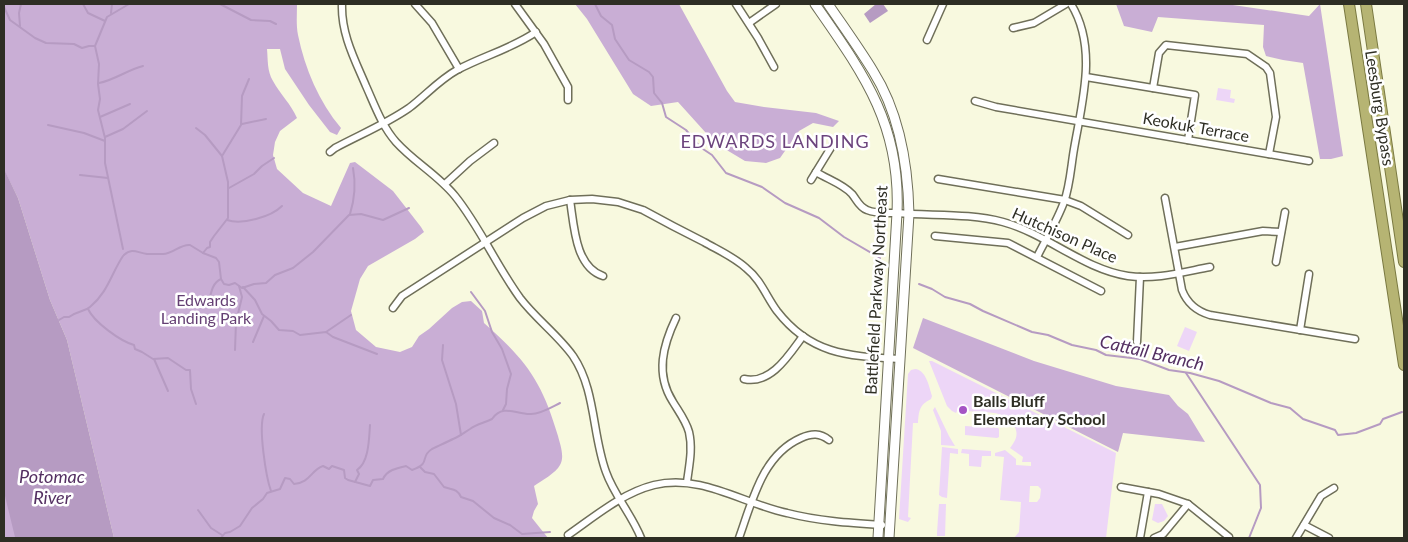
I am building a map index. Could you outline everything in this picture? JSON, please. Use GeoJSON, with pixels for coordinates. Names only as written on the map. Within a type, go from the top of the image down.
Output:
{"type":"FeatureCollection","features":[{"type":"Feature","properties":{"kind":"highway","name":"Leesburg Bypass"},"geometry":{"type":"LineString","coordinates":[[1349,4],[1404,365]]}},
{"type":"Feature","properties":{"kind":"highway","name":"Leesburg Bypass"},"geometry":{"type":"LineString","coordinates":[[1366,4],[1404,262]]}},
{"type":"Feature","properties":{"kind":"main road","name":"Battlefield Parkway Northeast"},"geometry":{"type":"LineString","coordinates":[[815,4],[856,62],[878,103],[887,128],[898,194],[878,538]]}},
{"type":"Feature","properties":{"kind":"main road","name":"Battlefield Parkway Northeast"},"geometry":{"type":"LineString","coordinates":[[828,4],[874,72],[892,111],[906,160],[909,214],[889,538]]}},
{"type":"Feature","properties":{"kind":"street"},"geometry":{"type":"LineString","coordinates":[[342,4],[343,23],[350,48],[382,123],[405,152],[445,184],[456,197],[520,298],[544,326],[565,346],[579,366],[588,388],[603,462],[611,483],[641,538]]}},
{"type":"Feature","properties":{"kind":"street"},"geometry":{"type":"LineString","coordinates":[[416,4],[432,23],[459,69]]}},
{"type":"Feature","properties":{"kind":"street"},"geometry":{"type":"LineString","coordinates":[[515,4],[544,44],[568,87],[568,100]]}},
{"type":"Feature","properties":{"kind":"street"},"geometry":{"type":"LineString","coordinates":[[736,4],[749,22],[774,67]]}},
{"type":"Feature","properties":{"kind":"street"},"geometry":{"type":"LineString","coordinates":[[749,22],[776,4]]}},
{"type":"Feature","properties":{"kind":"street"},"geometry":{"type":"LineString","coordinates":[[927,40],[943,4]]}},
{"type":"Feature","properties":{"kind":"street"},"geometry":{"type":"LineString","coordinates":[[1013,28],[1034,22],[1066,4]]}},
{"type":"Feature","properties":{"kind":"street"},"geometry":{"type":"LineString","coordinates":[[1037,257],[1065,200],[1086,77],[1084,36],[1076,12],[1070,4]]}},
{"type":"Feature","properties":{"kind":"street"},"geometry":{"type":"LineString","coordinates":[[330,152],[410,107],[437,83],[459,69],[517,44],[536,32]]}},
{"type":"Feature","properties":{"kind":"street"},"geometry":{"type":"LineString","coordinates":[[1153,88],[1159,53],[1166,45],[1251,56],[1266,67],[1270,73],[1276,117],[1269,154]]}},
{"type":"Feature","properties":{"kind":"street"},"geometry":{"type":"LineString","coordinates":[[1086,77],[1195,95],[1188,140]]}},
{"type":"Feature","properties":{"kind":"street","name":"Keokuk Terrace"},"geometry":{"type":"LineString","coordinates":[[975,101],[996,107],[1309,161]]}},
{"type":"Feature","properties":{"kind":"street"},"geometry":{"type":"LineString","coordinates":[[811,180],[835,141]]}},
{"type":"Feature","properties":{"kind":"street"},"geometry":{"type":"LineString","coordinates":[[445,184],[470,161],[494,143]]}},
{"type":"Feature","properties":{"kind":"street","name":"Hutchison Place"},"geometry":{"type":"LineString","coordinates":[[816,172],[847,190],[859,204],[868,210],[987,219],[1014,225],[1106,271],[1140,277],[1210,267]]}},
{"type":"Feature","properties":{"kind":"street"},"geometry":{"type":"LineString","coordinates":[[938,179],[1065,200],[1081,206],[1128,235]]}},
{"type":"Feature","properties":{"kind":"street"},"geometry":{"type":"LineString","coordinates":[[1165,198],[1185,296],[1199,311],[1210,315],[1355,339]]}},
{"type":"Feature","properties":{"kind":"street"},"geometry":{"type":"LineString","coordinates":[[570,200],[580,251],[584,261],[594,274],[603,276]]}},
{"type":"Feature","properties":{"kind":"street"},"geometry":{"type":"LineString","coordinates":[[393,308],[402,296],[534,212],[570,200],[605,200],[631,205],[732,257],[745,266],[756,278],[775,309],[793,328],[818,345],[841,354],[900,359]]}},
{"type":"Feature","properties":{"kind":"street"},"geometry":{"type":"LineString","coordinates":[[1276,262],[1285,212]]}},
{"type":"Feature","properties":{"kind":"street"},"geometry":{"type":"LineString","coordinates":[[1175,247],[1264,231],[1281,232]]}},
{"type":"Feature","properties":{"kind":"street"},"geometry":{"type":"LineString","coordinates":[[935,236],[999,241],[1017,247],[1101,291]]}},
{"type":"Feature","properties":{"kind":"street"},"geometry":{"type":"LineString","coordinates":[[1300,330],[1309,274]]}},
{"type":"Feature","properties":{"kind":"street"},"geometry":{"type":"LineString","coordinates":[[1137,342],[1140,277]]}},
{"type":"Feature","properties":{"kind":"street"},"geometry":{"type":"LineString","coordinates":[[676,318],[664,347],[662,373],[668,392],[685,422],[691,439],[687,482]]}},
{"type":"Feature","properties":{"kind":"street"},"geometry":{"type":"LineString","coordinates":[[744,379],[756,380],[771,372],[787,358],[803,336]]}},
{"type":"Feature","properties":{"kind":"street"},"geometry":{"type":"LineString","coordinates":[[739,538],[766,469],[773,460],[788,445],[813,434],[823,435],[829,440]]}},
{"type":"Feature","properties":{"kind":"street"},"geometry":{"type":"LineString","coordinates":[[568,536],[621,500],[641,489],[667,483],[687,482],[709,487],[752,503],[806,518],[889,526]]}},
{"type":"Feature","properties":{"kind":"street"},"geometry":{"type":"LineString","coordinates":[[1121,487],[1159,494],[1188,504],[1229,537]]}},
{"type":"Feature","properties":{"kind":"street"},"geometry":{"type":"LineString","coordinates":[[1296,538],[1321,496],[1334,488]]}},
{"type":"Feature","properties":{"kind":"street"},"geometry":{"type":"LineString","coordinates":[[1140,538],[1148,492]]}},
{"type":"Feature","properties":{"kind":"street"},"geometry":{"type":"LineString","coordinates":[[1154,538],[1166,531],[1188,504]]}},
{"type":"Feature","properties":{"kind":"street"},"geometry":{"type":"LineString","coordinates":[[1304,525],[1329,538]]}},
{"type":"Feature","properties":{"kind":"shaded area"},"geometry":{"type":"Polygon","coordinates":[[[1218,88],[1231,90],[1230,98],[1235,99],[1234,103],[1216,100],[1218,88]]]}},
{"type":"Feature","properties":{"kind":"shaded area"},"geometry":{"type":"Polygon","coordinates":[[[1185,327],[1197,332],[1189,351],[1177,346],[1185,327]]]}},
{"type":"Feature","properties":{"kind":"shaded area"},"geometry":{"type":"Polygon","coordinates":[[[929,361],[1116,453],[1106,538],[1014,538],[1019,532],[1021,502],[1000,500],[1004,457],[995,456],[995,453],[1005,450],[1016,459],[1016,465],[1031,466],[1031,462],[1022,462],[1023,457],[1010,448],[1016,435],[1013,423],[1000,414],[957,411],[956,413],[947,406],[929,361]],[[1030,486],[1029,502],[1037,502],[1040,498],[1041,489],[1038,486],[1030,486]]]}},
{"type":"Feature","properties":{"kind":"shaded area"},"geometry":{"type":"Polygon","coordinates":[[[915,369],[924,375],[932,396],[920,409],[918,423],[913,423],[908,517],[911,518],[908,522],[899,519],[908,374],[911,370],[915,369]]]}},
{"type":"Feature","properties":{"kind":"shaded area"},"geometry":{"type":"Polygon","coordinates":[[[935,407],[955,446],[941,445],[941,431],[933,410],[935,407]]]}},
{"type":"Feature","properties":{"kind":"shaded area"},"geometry":{"type":"Polygon","coordinates":[[[965,426],[998,428],[999,437],[965,435],[965,426]]]}},
{"type":"Feature","properties":{"kind":"shaded area"},"geometry":{"type":"Polygon","coordinates":[[[942,447],[958,449],[958,454],[950,453],[947,498],[939,495],[942,447]]]}},
{"type":"Feature","properties":{"kind":"shaded area"},"geometry":{"type":"Polygon","coordinates":[[[962,449],[991,451],[991,456],[982,456],[981,467],[969,466],[969,454],[961,453],[962,449]]]}},
{"type":"Feature","properties":{"kind":"shaded area"},"geometry":{"type":"Polygon","coordinates":[[[939,504],[946,504],[945,536],[937,536],[939,504]]]}},
{"type":"Feature","properties":{"kind":"shaded area"},"geometry":{"type":"Polygon","coordinates":[[[1155,504],[1162,504],[1168,516],[1164,521],[1158,523],[1152,520],[1155,504]]]}},
{"type":"Feature","properties":{"kind":"green space","name":"Edwards Landing Park"},"geometry":{"type":"Polygon","coordinates":[[[4,4],[297,4],[298,35],[309,73],[326,107],[341,128],[337,135],[330,132],[285,69],[280,49],[267,49],[271,77],[297,118],[280,131],[275,142],[273,155],[277,169],[303,193],[331,206],[350,163],[355,162],[393,191],[424,232],[368,266],[360,279],[351,311],[356,330],[376,347],[400,352],[412,347],[419,336],[452,308],[462,302],[471,301],[482,311],[484,323],[499,336],[531,373],[546,400],[562,454],[558,468],[534,486],[538,504],[532,518],[548,538],[114,538],[67,340],[50,300],[18,198],[4,170],[4,4]]]}},
{"type":"Feature","properties":{"kind":"green space"},"geometry":{"type":"Polygon","coordinates":[[[575,4],[679,4],[735,102],[816,113],[839,121],[833,127],[813,123],[799,131],[780,158],[766,163],[745,161],[715,143],[678,102],[651,106],[633,94],[587,19],[575,4]]]}},
{"type":"Feature","properties":{"kind":"green space"},"geometry":{"type":"Polygon","coordinates":[[[1116,4],[1226,4],[1309,16],[1320,4],[1343,156],[1320,159],[1303,63],[1266,56],[1263,47],[1264,25],[1158,17],[1152,32],[1124,26],[1116,4]]]}},
{"type":"Feature","properties":{"kind":"green space"},"geometry":{"type":"Polygon","coordinates":[[[923,318],[1034,361],[1116,386],[1169,395],[1188,414],[1205,442],[1123,433],[1118,452],[913,348],[923,318]]]}},
{"type":"Feature","properties":{"kind":"green space"},"geometry":{"type":"Polygon","coordinates":[[[4,490],[17,538],[4,538],[4,490]]]}},
{"type":"Feature","properties":{"kind":"water"},"geometry":{"type":"Polygon","coordinates":[[[876,4],[883,4],[888,11],[870,23],[864,14],[876,4]]]}},
{"type":"Feature","properties":{"kind":"water","name":"Potomac River"},"geometry":{"type":"Polygon","coordinates":[[[4,169],[18,198],[50,300],[67,340],[114,538],[15,537],[4,492],[4,169]]]}},
{"type":"Feature","properties":{"kind":"waterway"},"geometry":{"type":"LineString","coordinates":[[20,26],[19,13],[21,4]]}},
{"type":"Feature","properties":{"kind":"waterway"},"geometry":{"type":"LineString","coordinates":[[83,4],[88,13],[105,21]]}},
{"type":"Feature","properties":{"kind":"waterway"},"geometry":{"type":"LineString","coordinates":[[111,13],[112,4]]}},
{"type":"Feature","properties":{"kind":"waterway"},"geometry":{"type":"LineString","coordinates":[[123,249],[105,163],[105,138],[98,110],[100,99],[98,84],[99,64],[95,46],[107,17],[129,4]]}},
{"type":"Feature","properties":{"kind":"waterway"},"geometry":{"type":"LineString","coordinates":[[220,4],[251,20],[270,21],[276,24]]}},
{"type":"Feature","properties":{"kind":"waterway","name":"Cattail Branch"},"geometry":{"type":"LineString","coordinates":[[595,4],[601,16],[612,25],[615,39],[629,60],[649,72],[653,77],[654,93],[662,103],[666,117],[686,130],[700,147],[712,155],[726,173],[762,187],[785,203],[819,218],[844,237],[880,258]]}},
{"type":"Feature","properties":{"kind":"waterway"},"geometry":{"type":"LineString","coordinates":[[4,7],[10,20],[35,38],[46,43],[74,44],[82,48],[95,46]]}},
{"type":"Feature","properties":{"kind":"waterway"},"geometry":{"type":"LineString","coordinates":[[99,83],[143,66]]}},
{"type":"Feature","properties":{"kind":"waterway"},"geometry":{"type":"LineString","coordinates":[[203,253],[210,247],[210,242],[228,218],[228,182],[222,156],[241,125],[242,96],[249,79]]}},
{"type":"Feature","properties":{"kind":"waterway"},"geometry":{"type":"LineString","coordinates":[[100,117],[130,104]]}},
{"type":"Feature","properties":{"kind":"waterway"},"geometry":{"type":"LineString","coordinates":[[105,137],[123,129],[147,111]]}},
{"type":"Feature","properties":{"kind":"waterway"},"geometry":{"type":"LineString","coordinates":[[242,124],[266,119]]}},
{"type":"Feature","properties":{"kind":"waterway"},"geometry":{"type":"LineString","coordinates":[[48,125],[84,133],[105,141]]}},
{"type":"Feature","properties":{"kind":"waterway"},"geometry":{"type":"LineString","coordinates":[[196,128],[205,135],[222,156]]}},
{"type":"Feature","properties":{"kind":"waterway"},"geometry":{"type":"LineString","coordinates":[[229,188],[254,174],[274,158]]}},
{"type":"Feature","properties":{"kind":"waterway"},"geometry":{"type":"LineString","coordinates":[[350,214],[354,191],[353,168]]}},
{"type":"Feature","properties":{"kind":"waterway"},"geometry":{"type":"LineString","coordinates":[[80,175],[108,178]]}},
{"type":"Feature","properties":{"kind":"waterway"},"geometry":{"type":"LineString","coordinates":[[227,220],[248,221],[264,217],[282,206]]}},
{"type":"Feature","properties":{"kind":"waterway"},"geometry":{"type":"LineString","coordinates":[[124,255],[130,251],[147,254],[167,254],[183,246],[190,245],[216,258],[219,262],[221,279],[224,284],[235,283],[242,288],[266,283],[275,275],[293,268],[313,252],[349,215],[361,214],[383,220],[409,208]]}},
{"type":"Feature","properties":{"kind":"waterway"},"geometry":{"type":"LineString","coordinates":[[59,320],[88,309],[105,289],[123,256]]}},
{"type":"Feature","properties":{"kind":"waterway"},"geometry":{"type":"LineString","coordinates":[[209,302],[214,286],[221,279]]}},
{"type":"Feature","properties":{"kind":"waterway","name":"Cattail Branch"},"geometry":{"type":"LineString","coordinates":[[919,284],[945,297],[970,304],[1032,332],[1048,335],[1072,345],[1096,350],[1106,355],[1140,359],[1169,370],[1190,373],[1219,381],[1271,403],[1290,408],[1303,419],[1335,430],[1338,435],[1356,433],[1380,424],[1383,419],[1402,412]]}},
{"type":"Feature","properties":{"kind":"waterway"},"geometry":{"type":"LineString","coordinates":[[235,350],[236,322],[242,297],[239,286]]}},
{"type":"Feature","properties":{"kind":"waterway"},"geometry":{"type":"LineString","coordinates":[[243,287],[255,300],[262,314],[279,330],[293,331],[300,335],[326,332],[333,337],[377,354]]}},
{"type":"Feature","properties":{"kind":"waterway"},"geometry":{"type":"LineString","coordinates":[[471,292],[485,311],[492,332],[502,349],[511,374],[506,404],[503,410]]}},
{"type":"Feature","properties":{"kind":"waterway"},"geometry":{"type":"LineString","coordinates":[[88,309],[96,320],[122,340],[134,345],[135,349],[153,359],[168,358],[186,370],[190,370],[191,389],[196,404]]}},
{"type":"Feature","properties":{"kind":"waterway"},"geometry":{"type":"LineString","coordinates":[[326,332],[351,315]]}},
{"type":"Feature","properties":{"kind":"waterway"},"geometry":{"type":"LineString","coordinates":[[253,342],[264,316]]}},
{"type":"Feature","properties":{"kind":"waterway"},"geometry":{"type":"LineString","coordinates":[[443,345],[442,360],[456,404],[461,435]]}},
{"type":"Feature","properties":{"kind":"waterway"},"geometry":{"type":"LineString","coordinates":[[154,359],[168,391]]}},
{"type":"Feature","properties":{"kind":"waterway"},"geometry":{"type":"LineString","coordinates":[[1186,373],[1260,485],[1261,508],[1249,538]]}},
{"type":"Feature","properties":{"kind":"waterway"},"geometry":{"type":"LineString","coordinates":[[221,538],[225,533],[240,526],[252,508],[267,493],[280,489],[285,478],[290,479],[294,484],[299,483],[307,479],[319,468],[323,466],[329,469],[332,466],[344,470],[345,478],[348,480],[370,486],[373,480],[383,479],[390,471],[406,466],[412,470],[422,465],[426,455],[432,449],[492,419],[496,414],[505,411],[535,414],[560,403]]}},
{"type":"Feature","properties":{"kind":"waterway"},"geometry":{"type":"LineString","coordinates":[[264,414],[262,420],[262,440],[271,491]]}},
{"type":"Feature","properties":{"kind":"waterway"},"geometry":{"type":"LineString","coordinates":[[355,482],[359,474],[357,470],[364,462],[366,456],[370,425]]}},
{"type":"Feature","properties":{"kind":"waterway"},"geometry":{"type":"LineString","coordinates":[[420,467],[425,472],[434,474],[444,487],[456,491],[461,497],[473,501],[494,518],[510,525],[522,534],[550,532]]}},
{"type":"Feature","properties":{"kind":"waterway"},"geometry":{"type":"LineString","coordinates":[[198,510],[211,528],[222,535]]}},
{"type":"Feature","properties":{"kind":"place","name":"Balls Bluff Elementary School"},"geometry":{"type":"Point","coordinates":[963,410]}},
{"type":"Feature","properties":{"kind":"district","name":"EDWARDS LANDING"},"geometry":{"type":"Point","coordinates":[775,142]}}]}
